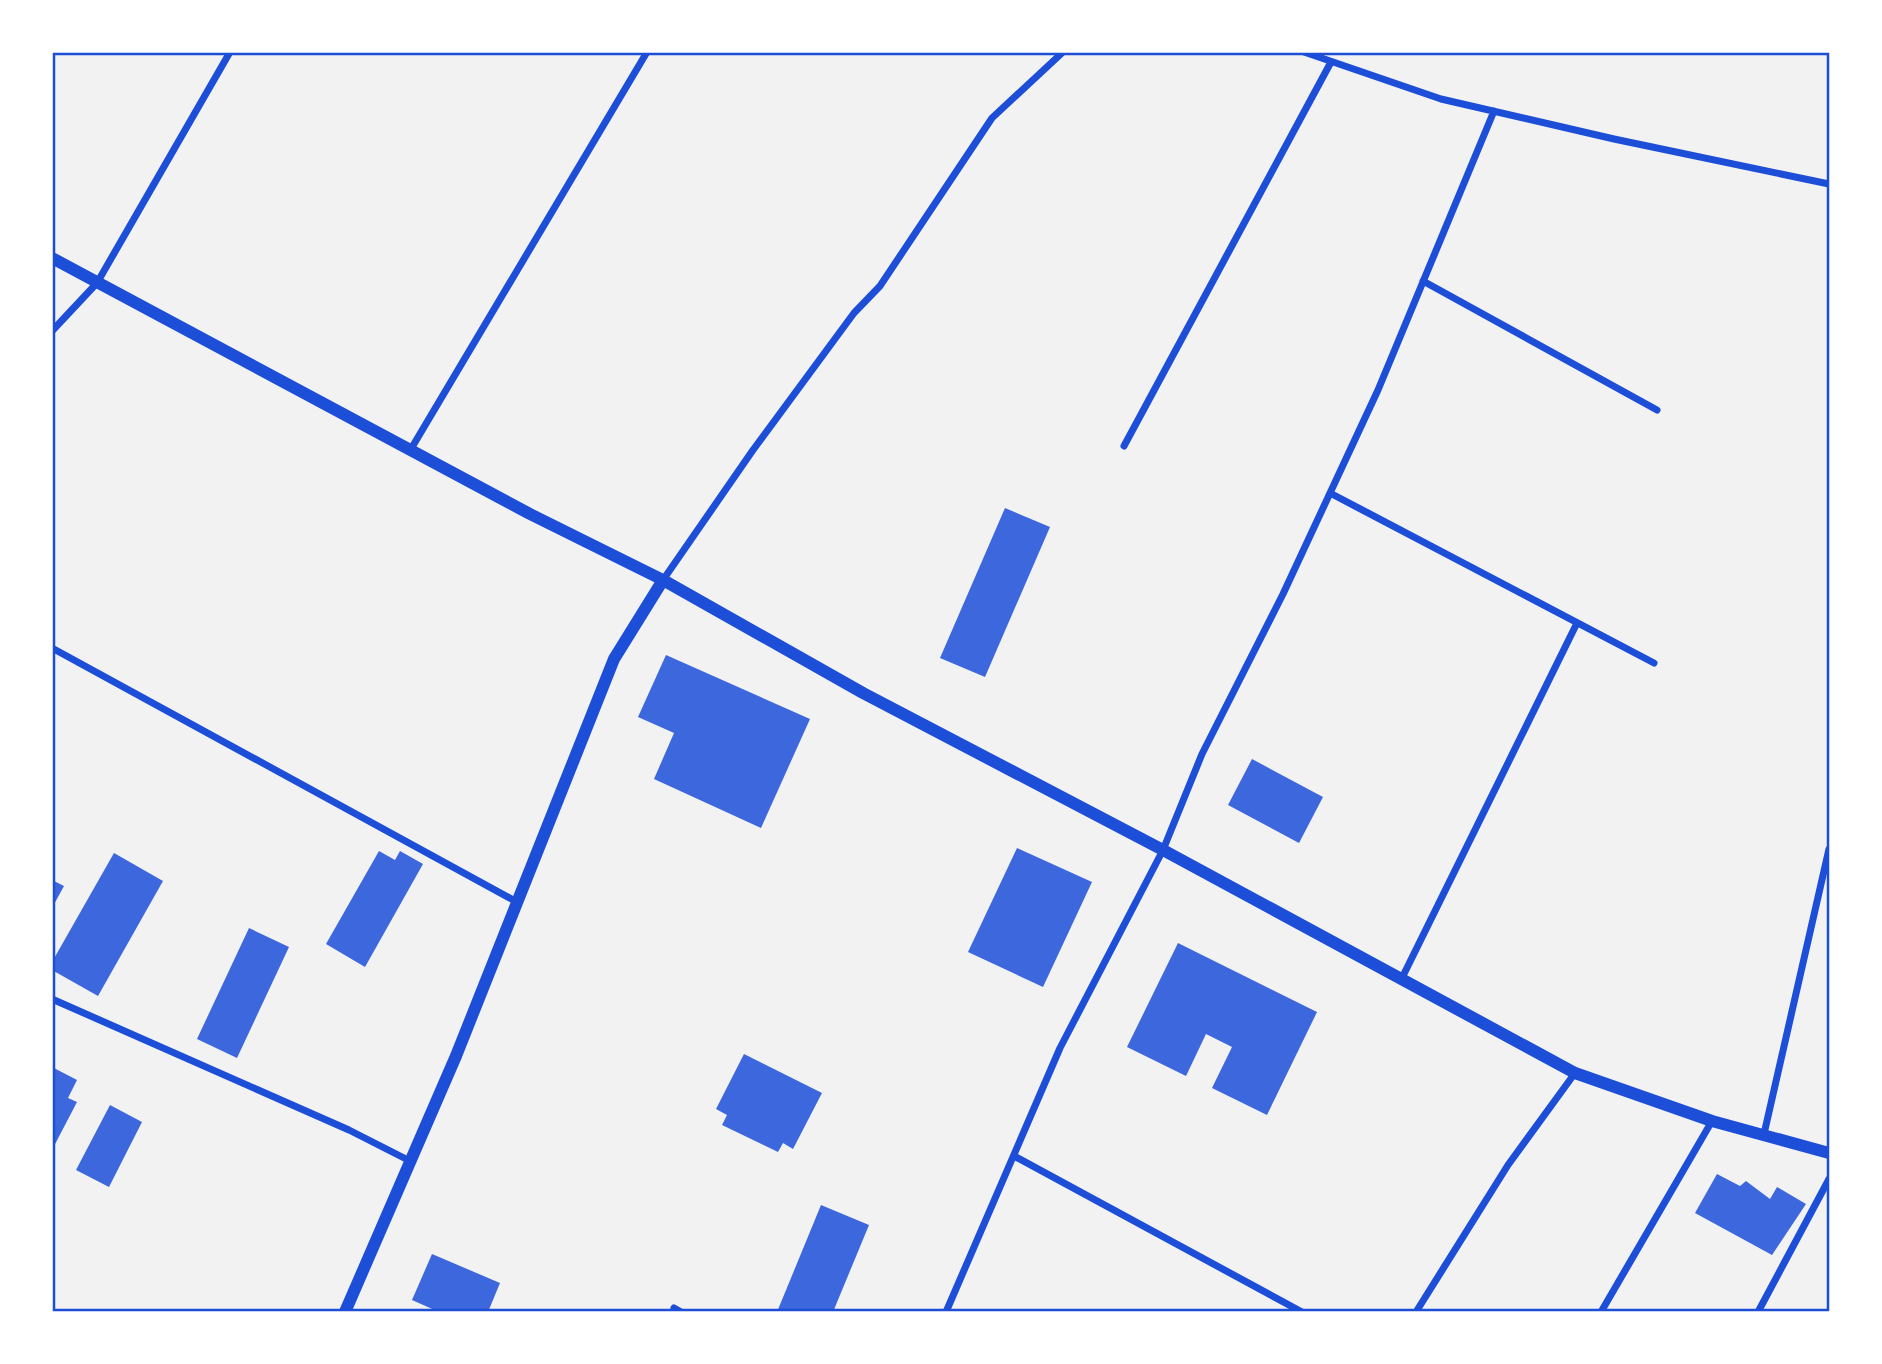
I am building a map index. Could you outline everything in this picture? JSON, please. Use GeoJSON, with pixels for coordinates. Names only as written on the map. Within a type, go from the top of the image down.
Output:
{"type":"FeatureCollection","features":[{"type":"Feature","properties":{"kind":"street"},"geometry":{"type":"LineString","coordinates":[[52,331],[97,283],[230,52]]}},
{"type":"Feature","properties":{"kind":"street"},"geometry":{"type":"LineString","coordinates":[[411,449],[647,52]]}},
{"type":"Feature","properties":{"kind":"street"},"geometry":{"type":"LineString","coordinates":[[345,1311],[517,902],[614,659],[663,580],[753,450],[854,313],[880,286],[992,118],[1063,52]]}},
{"type":"Feature","properties":{"kind":"street"},"geometry":{"type":"LineString","coordinates":[[1304,52],[1441,99],[1829,184]]}},
{"type":"Feature","properties":{"kind":"street"},"geometry":{"type":"LineString","coordinates":[[1124,446],[1331,62]]}},
{"type":"Feature","properties":{"kind":"street"},"geometry":{"type":"LineString","coordinates":[[947,1311],[1060,1048],[1163,850],[1202,754],[1378,390],[1494,111]]}},
{"type":"Feature","properties":{"kind":"street"},"geometry":{"type":"LineString","coordinates":[[52,258],[530,514],[663,580],[863,693],[1163,850],[1400,981],[1575,1073],[1712,1121],[1829,1153]]}},
{"type":"Feature","properties":{"kind":"street"},"geometry":{"type":"LineString","coordinates":[[1423,281],[1657,410]]}},
{"type":"Feature","properties":{"kind":"street"},"geometry":{"type":"LineString","coordinates":[[1330,493],[1654,663]]}},
{"type":"Feature","properties":{"kind":"street"},"geometry":{"type":"LineString","coordinates":[[1400,981],[1577,623]]}},
{"type":"Feature","properties":{"kind":"street"},"geometry":{"type":"LineString","coordinates":[[52,648],[517,902]]}},
{"type":"Feature","properties":{"kind":"street"},"geometry":{"type":"LineString","coordinates":[[1763,1134],[1829,849]]}},
{"type":"Feature","properties":{"kind":"street"},"geometry":{"type":"LineString","coordinates":[[52,999],[349,1130],[410,1161]]}},
{"type":"Feature","properties":{"kind":"street"},"geometry":{"type":"LineString","coordinates":[[1416,1311],[1508,1165],[1575,1073]]}},
{"type":"Feature","properties":{"kind":"street"},"geometry":{"type":"LineString","coordinates":[[1601,1311],[1712,1121]]}},
{"type":"Feature","properties":{"kind":"street"},"geometry":{"type":"LineString","coordinates":[[1014,1156],[1303,1311]]}},
{"type":"Feature","properties":{"kind":"street"},"geometry":{"type":"LineString","coordinates":[[1758,1311],[1829,1179]]}},
{"type":"Feature","properties":{"kind":"building"},"geometry":{"type":"Polygon","coordinates":[[[1005,508],[1050,527],[985,677],[940,658],[1005,508]]]}},
{"type":"Feature","properties":{"kind":"building"},"geometry":{"type":"Polygon","coordinates":[[[666,655],[810,719],[761,828],[654,779],[674,733],[638,717],[666,655]]]}},
{"type":"Feature","properties":{"kind":"building"},"geometry":{"type":"Polygon","coordinates":[[[1252,759],[1323,797],[1299,843],[1228,805],[1252,759]]]}},
{"type":"Feature","properties":{"kind":"building"},"geometry":{"type":"Polygon","coordinates":[[[1017,848],[1092,882],[1043,987],[968,952],[1017,848]]]}},
{"type":"Feature","properties":{"kind":"building"},"geometry":{"type":"Polygon","coordinates":[[[379,851],[395,860],[400,851],[423,864],[365,967],[326,944],[379,851]]]}},
{"type":"Feature","properties":{"kind":"building"},"geometry":{"type":"Polygon","coordinates":[[[114,853],[163,881],[98,996],[52,970],[52,962],[114,853]]]}},
{"type":"Feature","properties":{"kind":"building"},"geometry":{"type":"Polygon","coordinates":[[[52,880],[64,886],[52,908],[52,880]]]}},
{"type":"Feature","properties":{"kind":"building"},"geometry":{"type":"Polygon","coordinates":[[[249,928],[289,947],[237,1058],[197,1039],[249,928]]]}},
{"type":"Feature","properties":{"kind":"building"},"geometry":{"type":"Polygon","coordinates":[[[1178,943],[1317,1012],[1267,1115],[1212,1088],[1232,1047],[1206,1034],[1186,1076],[1127,1047],[1178,943]]]}},
{"type":"Feature","properties":{"kind":"building"},"geometry":{"type":"Polygon","coordinates":[[[744,1054],[822,1093],[793,1149],[783,1143],[778,1152],[722,1125],[727,1115],[716,1109],[744,1054]]]}},
{"type":"Feature","properties":{"kind":"building"},"geometry":{"type":"Polygon","coordinates":[[[52,1067],[77,1080],[68,1098],[77,1102],[52,1150],[52,1067]]]}},
{"type":"Feature","properties":{"kind":"building"},"geometry":{"type":"Polygon","coordinates":[[[110,1105],[142,1122],[109,1187],[76,1170],[110,1105]]]}},
{"type":"Feature","properties":{"kind":"building"},"geometry":{"type":"Polygon","coordinates":[[[1717,1174],[1740,1186],[1746,1181],[1770,1199],[1777,1187],[1806,1204],[1772,1255],[1695,1213],[1717,1174]]]}},
{"type":"Feature","properties":{"kind":"building"},"geometry":{"type":"Polygon","coordinates":[[[821,1205],[869,1225],[833,1312],[777,1312],[821,1205]]]}},
{"type":"Feature","properties":{"kind":"building"},"geometry":{"type":"Polygon","coordinates":[[[432,1254],[500,1283],[488,1312],[439,1312],[412,1300],[432,1254]]]}}]}
